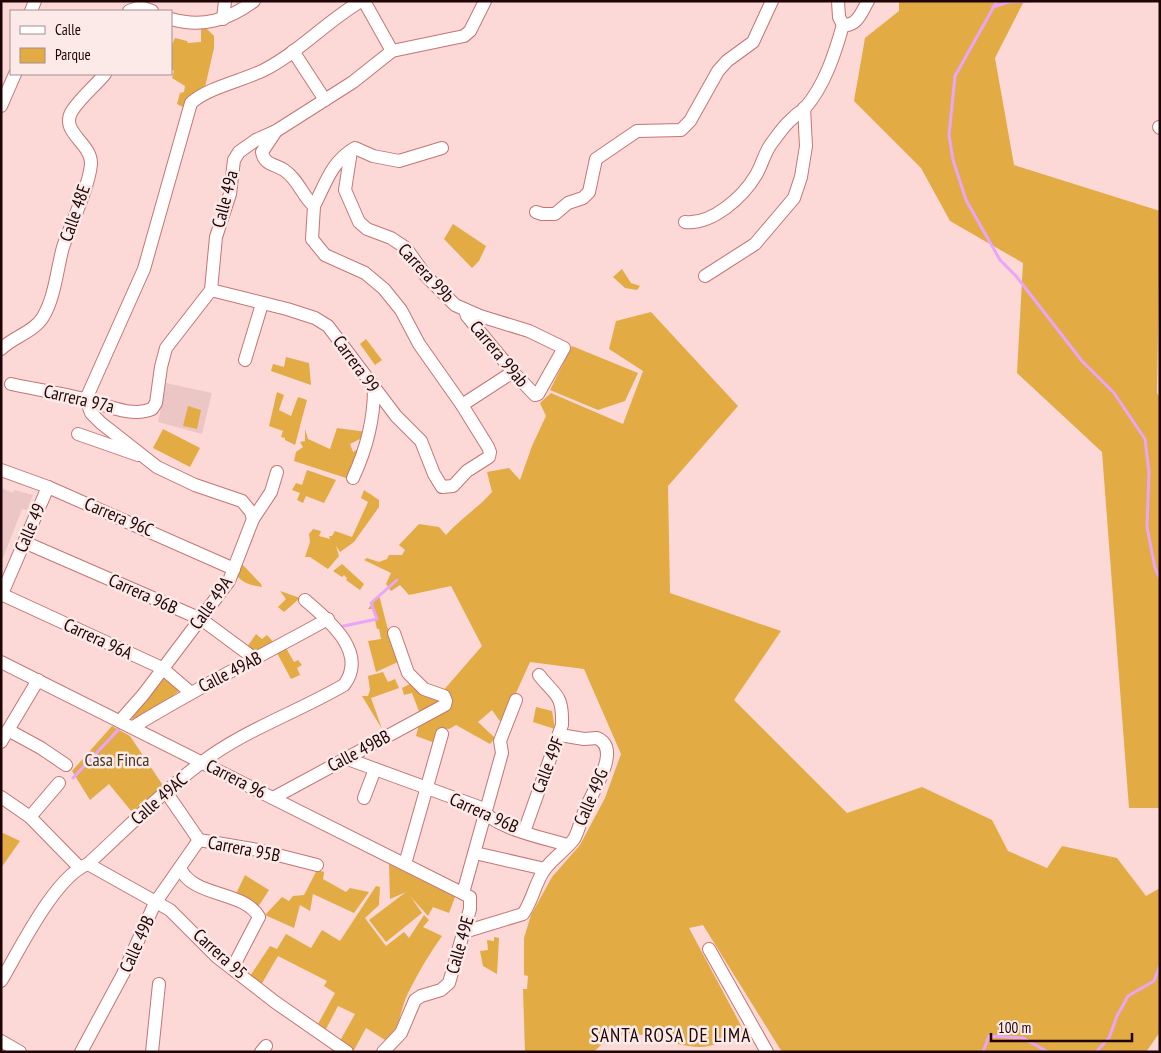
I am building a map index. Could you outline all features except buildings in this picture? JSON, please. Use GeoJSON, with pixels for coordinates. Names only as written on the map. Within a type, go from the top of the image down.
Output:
{"type":"FeatureCollection","features":[{"type":"Feature","properties":{"kind":"street"},"geometry":{"type":"LineString","coordinates":[[223,19],[226,1]]}},
{"type":"Feature","properties":{"kind":"street"},"geometry":{"type":"LineString","coordinates":[[172,19],[194,23],[223,19],[254,1]]}},
{"type":"Feature","properties":{"kind":"street"},"geometry":{"type":"LineString","coordinates":[[253,519],[248,506],[242,501],[179,479],[145,458],[91,413],[86,399],[144,269],[176,161],[188,106],[199,96],[264,70],[362,1],[392,51],[464,36],[470,31],[485,1]]}},
{"type":"Feature","properties":{"kind":"street"},"geometry":{"type":"LineString","coordinates":[[536,212],[555,214],[568,203],[586,196],[589,192],[596,159],[627,136],[644,130],[665,132],[680,130],[690,122],[718,71],[727,61],[753,42],[772,1]]}},
{"type":"Feature","properties":{"kind":"street"},"geometry":{"type":"LineString","coordinates":[[685,222],[695,222],[712,216],[740,195],[756,176],[766,150],[784,126],[804,108],[823,78],[835,52],[843,25],[839,17],[838,1]]}},
{"type":"Feature","properties":{"kind":"street"},"geometry":{"type":"LineString","coordinates":[[843,25],[850,25],[856,20],[868,1]]}},
{"type":"Feature","properties":{"kind":"street"},"geometry":{"type":"LineString","coordinates":[[130,10],[140,7],[149,10]]}},
{"type":"Feature","properties":{"kind":"street"},"geometry":{"type":"LineString","coordinates":[[293,51],[325,100]]}},
{"type":"Feature","properties":{"kind":"street","name":"Calle 49a"},"geometry":{"type":"LineString","coordinates":[[211,290],[216,236],[230,193],[234,160],[242,149],[276,131],[353,82],[392,51]]}},
{"type":"Feature","properties":{"kind":"street"},"geometry":{"type":"LineString","coordinates":[[1,106],[15,75]]}},
{"type":"Feature","properties":{"kind":"street","name":"Calle 48E"},"geometry":{"type":"LineString","coordinates":[[1,349],[11,340],[35,326],[43,317],[47,307],[63,249],[91,165],[86,147],[69,126],[69,116],[104,75]]}},
{"type":"Feature","properties":{"kind":"street"},"geometry":{"type":"LineString","coordinates":[[705,276],[755,244],[794,198],[801,177],[806,146],[804,108]]}},
{"type":"Feature","properties":{"kind":"street"},"geometry":{"type":"LineString","coordinates":[[276,131],[262,152],[263,158],[266,162],[284,170],[297,181],[308,201],[314,206]]}},
{"type":"Feature","properties":{"kind":"street"},"geometry":{"type":"LineString","coordinates":[[442,148],[399,161],[373,156],[358,148],[351,151],[336,162],[314,206],[312,239],[318,248],[330,258],[365,273],[376,280],[400,310],[419,344],[462,404],[513,372]]}},
{"type":"Feature","properties":{"kind":"street","name":"Carrera 99b"},"geometry":{"type":"LineString","coordinates":[[351,151],[344,190],[359,222],[367,229],[391,238],[406,248],[449,301],[465,310],[529,331],[564,348],[541,391],[535,396]]}},
{"type":"Feature","properties":{"kind":"street","name":"Carrera 97a"},"geometry":{"type":"LineString","coordinates":[[11,384],[86,399],[121,409],[148,410],[156,403],[166,348],[211,290]]}},
{"type":"Feature","properties":{"kind":"street","name":"Carrera 99"},"geometry":{"type":"LineString","coordinates":[[211,290],[287,309],[315,318],[328,326],[374,390],[421,441],[438,483],[447,488],[458,481],[467,471],[486,459],[490,452],[462,404]]}},
{"type":"Feature","properties":{"kind":"street"},"geometry":{"type":"LineString","coordinates":[[245,360],[262,304]]}},
{"type":"Feature","properties":{"kind":"street","name":"Carrera 99ab"},"geometry":{"type":"LineString","coordinates":[[465,310],[467,316],[535,396]]}},
{"type":"Feature","properties":{"kind":"street"},"geometry":{"type":"LineString","coordinates":[[353,478],[364,455],[374,409],[374,390]]}},
{"type":"Feature","properties":{"kind":"street"},"geometry":{"type":"LineString","coordinates":[[78,434],[145,458]]}},
{"type":"Feature","properties":{"kind":"street","name":"Carrera 96C"},"geometry":{"type":"LineString","coordinates":[[1,470],[48,486],[234,568]]}},
{"type":"Feature","properties":{"kind":"street","name":"Calle 49A"},"geometry":{"type":"LineString","coordinates":[[120,721],[143,695],[229,581],[253,519],[271,492],[277,472]]}},
{"type":"Feature","properties":{"kind":"street","name":"Calle 49"},"geometry":{"type":"LineString","coordinates":[[2,595],[48,486]]}},
{"type":"Feature","properties":{"kind":"street","name":"Carrera 96B"},"geometry":{"type":"LineString","coordinates":[[24,542],[201,619],[255,659]]}},
{"type":"Feature","properties":{"kind":"street","name":"Carrera 96A"},"geometry":{"type":"LineString","coordinates":[[2,595],[162,668],[190,692]]}},
{"type":"Feature","properties":{"kind":"street"},"geometry":{"type":"LineString","coordinates":[[306,600],[328,619]]}},
{"type":"Feature","properties":{"kind":"street","name":"Calle 49AB"},"geometry":{"type":"LineString","coordinates":[[133,727],[190,692],[328,619]]}},
{"type":"Feature","properties":{"kind":"street","name":"Calle 49AC"},"geometry":{"type":"LineString","coordinates":[[1,981],[46,906],[66,880],[166,792],[202,762],[254,731],[344,684],[348,680],[351,661],[348,649],[328,619]]}},
{"type":"Feature","properties":{"kind":"street","name":"Calle 49BB"},"geometry":{"type":"LineString","coordinates":[[273,798],[445,705],[446,700],[444,696],[424,689],[408,673],[394,633]]}},
{"type":"Feature","properties":{"kind":"street","name":"Carrera 96"},"geometry":{"type":"LineString","coordinates":[[1,662],[467,895]]}},
{"type":"Feature","properties":{"kind":"street","name":"Calle 49F"},"geometry":{"type":"LineString","coordinates":[[524,832],[560,735],[562,716],[558,696],[539,675]]}},
{"type":"Feature","properties":{"kind":"street"},"geometry":{"type":"LineString","coordinates":[[1,742],[38,680]]}},
{"type":"Feature","properties":{"kind":"street"},"geometry":{"type":"LineString","coordinates":[[467,895],[475,853],[502,753],[500,740],[516,700]]}},
{"type":"Feature","properties":{"kind":"street"},"geometry":{"type":"LineString","coordinates":[[8,730],[41,748],[66,765]]}},
{"type":"Feature","properties":{"kind":"street"},"geometry":{"type":"LineString","coordinates":[[405,864],[442,734]]}},
{"type":"Feature","properties":{"kind":"street","name":"Calle 49G"},"geometry":{"type":"LineString","coordinates":[[545,868],[574,840],[586,807],[606,765],[608,754],[606,745],[597,738],[584,739],[560,735]]}},
{"type":"Feature","properties":{"kind":"street","name":"Carrera 96B"},"geometry":{"type":"LineString","coordinates":[[345,758],[479,807],[486,816],[524,832],[567,845]]}},
{"type":"Feature","properties":{"kind":"street"},"geometry":{"type":"LineString","coordinates":[[364,798],[375,769]]}},
{"type":"Feature","properties":{"kind":"street"},"geometry":{"type":"LineString","coordinates":[[30,817],[58,783]]}},
{"type":"Feature","properties":{"kind":"street","name":"Carrera 95B"},"geometry":{"type":"LineString","coordinates":[[166,792],[199,840],[258,850],[317,864]]}},
{"type":"Feature","properties":{"kind":"street","name":"Carrera 95"},"geometry":{"type":"LineString","coordinates":[[1,797],[30,817],[84,866],[170,910],[217,956],[275,1002],[347,1052]]}},
{"type":"Feature","properties":{"kind":"street","name":"Calle 49B"},"geometry":{"type":"LineString","coordinates":[[81,1052],[123,974],[155,903],[199,840]]}},
{"type":"Feature","properties":{"kind":"street"},"geometry":{"type":"LineString","coordinates":[[464,932],[523,914],[533,898],[545,868],[475,853]]}},
{"type":"Feature","properties":{"kind":"street"},"geometry":{"type":"LineString","coordinates":[[180,868],[188,880],[250,907],[258,917],[233,968]]}},
{"type":"Feature","properties":{"kind":"street","name":"Calle 49E"},"geometry":{"type":"LineString","coordinates":[[383,1052],[401,1033],[415,1000],[446,987],[470,909],[467,895]]}},
{"type":"Feature","properties":{"kind":"street"},"geometry":{"type":"LineString","coordinates":[[709,949],[767,1052]]}},
{"type":"Feature","properties":{"kind":"street"},"geometry":{"type":"LineString","coordinates":[[152,1052],[159,984]]}},
{"type":"Feature","properties":{"kind":"street"},"geometry":{"type":"LineString","coordinates":[[1,1041],[20,1052]]}},
{"type":"Feature","properties":{"kind":"shaded area"},"geometry":{"type":"Polygon","coordinates":[[[166,383],[212,393],[202,434],[158,422],[166,383]]]}},
{"type":"Feature","properties":{"kind":"shaded area"},"geometry":{"type":"Polygon","coordinates":[[[1,488],[13,493],[14,490],[33,495],[27,510],[22,509],[3,558],[1,558],[1,488]]]}},
{"type":"Feature","properties":{"kind":"green space"},"geometry":{"type":"Polygon","coordinates":[[[899,1],[1024,1],[995,58],[1014,165],[1160,211],[1157,393],[1160,398],[1160,808],[1129,808],[1102,452],[1017,373],[1023,263],[950,221],[921,168],[854,101],[865,38],[899,11],[899,1]]]}},
{"type":"Feature","properties":{"kind":"green space"},"geometry":{"type":"Polygon","coordinates":[[[205,27],[214,36],[214,48],[205,87],[191,96],[183,107],[177,104],[180,93],[184,92],[185,86],[172,78],[174,71],[172,70],[172,45],[175,38],[187,41],[188,43],[201,42],[201,28],[205,27]]]}},
{"type":"Feature","properties":{"kind":"green space"},"geometry":{"type":"Polygon","coordinates":[[[453,224],[486,246],[479,261],[472,268],[444,239],[453,224]]]}},
{"type":"Feature","properties":{"kind":"green space"},"geometry":{"type":"Polygon","coordinates":[[[622,269],[631,283],[640,286],[637,290],[625,288],[613,277],[622,269]]]}},
{"type":"Feature","properties":{"kind":"green space"},"geometry":{"type":"Polygon","coordinates":[[[651,312],[738,406],[668,486],[670,593],[781,631],[734,700],[847,813],[922,787],[992,820],[1008,851],[1047,868],[1062,846],[1117,858],[1146,896],[1160,888],[1160,1032],[1146,1052],[782,1052],[703,925],[689,928],[745,1033],[703,1047],[683,1045],[644,1035],[631,1034],[618,1036],[606,1041],[594,1052],[525,1052],[523,989],[527,989],[528,976],[524,975],[524,938],[531,915],[552,877],[580,845],[605,798],[621,754],[584,669],[530,662],[502,724],[492,710],[478,722],[495,738],[490,744],[456,725],[449,729],[439,728],[435,743],[416,736],[419,724],[449,705],[442,692],[482,646],[451,586],[409,595],[400,585],[391,591],[386,584],[391,573],[364,560],[367,558],[379,562],[387,559],[389,555],[402,555],[405,550],[399,545],[419,524],[439,527],[446,535],[492,492],[487,472],[509,468],[520,480],[532,446],[546,416],[540,403],[551,393],[623,424],[643,371],[609,349],[616,321],[651,312]]]}},
{"type":"Feature","properties":{"kind":"green space"},"geometry":{"type":"Polygon","coordinates":[[[366,339],[382,360],[375,365],[360,344],[366,339]]]}},
{"type":"Feature","properties":{"kind":"green space"},"geometry":{"type":"Polygon","coordinates":[[[572,346],[638,373],[625,401],[598,410],[550,390],[572,346]]]}},
{"type":"Feature","properties":{"kind":"green space"},"geometry":{"type":"Polygon","coordinates":[[[286,357],[309,363],[311,385],[271,371],[273,364],[284,367],[286,357]]]}},
{"type":"Feature","properties":{"kind":"green space"},"geometry":{"type":"Polygon","coordinates":[[[277,392],[284,395],[279,410],[291,416],[298,397],[307,400],[295,445],[281,437],[283,431],[269,426],[277,392]]]}},
{"type":"Feature","properties":{"kind":"green space"},"geometry":{"type":"Polygon","coordinates":[[[188,406],[201,410],[197,429],[183,426],[188,406]]]}},
{"type":"Feature","properties":{"kind":"green space"},"geometry":{"type":"Polygon","coordinates":[[[337,428],[367,432],[364,437],[350,444],[353,452],[363,446],[349,479],[294,461],[296,452],[303,447],[300,442],[305,441],[305,429],[308,439],[330,449],[337,428]]]}},
{"type":"Feature","properties":{"kind":"green space"},"geometry":{"type":"Polygon","coordinates":[[[163,429],[200,448],[190,467],[153,448],[163,429]]]}},
{"type":"Feature","properties":{"kind":"green space"},"geometry":{"type":"Polygon","coordinates":[[[307,470],[336,480],[324,503],[306,496],[303,503],[297,500],[300,493],[292,490],[296,483],[302,485],[307,470]]]}},
{"type":"Feature","properties":{"kind":"green space"},"geometry":{"type":"Polygon","coordinates":[[[364,490],[379,500],[379,507],[354,542],[340,552],[336,546],[339,556],[328,569],[310,557],[305,557],[310,542],[309,534],[313,529],[321,531],[319,536],[330,539],[329,536],[332,536],[335,531],[352,537],[368,502],[361,498],[364,490]]]}},
{"type":"Feature","properties":{"kind":"green space"},"geometry":{"type":"Polygon","coordinates":[[[239,561],[262,587],[247,584],[238,577],[236,574],[239,561]]]}},
{"type":"Feature","properties":{"kind":"green space"},"geometry":{"type":"Polygon","coordinates":[[[342,564],[364,584],[360,590],[346,580],[347,578],[344,575],[342,577],[333,571],[342,564]]]}},
{"type":"Feature","properties":{"kind":"green space"},"geometry":{"type":"Polygon","coordinates":[[[280,591],[300,598],[284,612],[278,607],[286,599],[280,591]]]}},
{"type":"Feature","properties":{"kind":"green space"},"geometry":{"type":"Polygon","coordinates":[[[379,595],[387,626],[400,661],[376,672],[368,641],[381,639],[379,629],[377,629],[375,620],[377,617],[374,609],[368,609],[379,595]]]}},
{"type":"Feature","properties":{"kind":"green space"},"geometry":{"type":"Polygon","coordinates":[[[256,634],[262,639],[267,635],[276,645],[259,654],[247,647],[256,634]]]}},
{"type":"Feature","properties":{"kind":"green space"},"geometry":{"type":"Polygon","coordinates":[[[286,648],[294,662],[298,660],[302,665],[297,668],[300,675],[291,679],[277,653],[286,648]]]}},
{"type":"Feature","properties":{"kind":"green space"},"geometry":{"type":"Polygon","coordinates":[[[383,672],[388,682],[395,679],[399,688],[371,698],[382,729],[362,696],[368,696],[370,690],[368,676],[383,672]]]}},
{"type":"Feature","properties":{"kind":"green space"},"geometry":{"type":"Polygon","coordinates":[[[165,677],[179,691],[138,722],[129,716],[165,677]]]}},
{"type":"Feature","properties":{"kind":"green space"},"geometry":{"type":"Polygon","coordinates":[[[410,684],[441,701],[420,714],[412,693],[404,695],[402,688],[410,684]]]}},
{"type":"Feature","properties":{"kind":"green space"},"geometry":{"type":"Polygon","coordinates":[[[536,707],[552,711],[555,729],[533,722],[536,707]]]}},
{"type":"Feature","properties":{"kind":"green space","name":"Casa Finca"},"geometry":{"type":"Polygon","coordinates":[[[112,726],[130,736],[164,787],[132,812],[109,784],[90,800],[72,771],[112,726]]]}},
{"type":"Feature","properties":{"kind":"green space"},"geometry":{"type":"Polygon","coordinates":[[[3,833],[20,841],[1,868],[1,834],[3,833]]]}},
{"type":"Feature","properties":{"kind":"green space"},"geometry":{"type":"Polygon","coordinates":[[[389,864],[455,897],[449,913],[433,907],[428,916],[411,897],[422,913],[386,942],[369,920],[406,892],[390,899],[389,864]]]}},
{"type":"Feature","properties":{"kind":"green space"},"geometry":{"type":"Polygon","coordinates":[[[317,870],[324,872],[323,879],[346,892],[350,888],[369,892],[354,913],[313,894],[310,911],[300,905],[294,928],[265,915],[282,897],[289,901],[293,896],[304,895],[317,870]]]}},
{"type":"Feature","properties":{"kind":"green space"},"geometry":{"type":"Polygon","coordinates":[[[245,875],[269,890],[258,907],[236,894],[245,875]]]}},
{"type":"Feature","properties":{"kind":"green space"},"geometry":{"type":"Polygon","coordinates":[[[376,886],[380,887],[379,905],[365,918],[386,946],[404,932],[409,938],[424,915],[429,920],[423,927],[442,936],[405,999],[394,1030],[385,1040],[366,1028],[353,1052],[340,1041],[355,1014],[338,1006],[326,1029],[318,1024],[335,993],[324,986],[327,981],[278,956],[261,985],[250,976],[270,946],[277,949],[286,934],[311,948],[322,930],[340,941],[376,886]]]}},
{"type":"Feature","properties":{"kind":"green space"},"geometry":{"type":"Polygon","coordinates":[[[494,937],[499,938],[497,974],[483,966],[480,951],[488,950],[487,940],[494,941],[494,937]]]}},
{"type":"Feature","properties":{"kind":"waterway"},"geometry":{"type":"LineString","coordinates":[[997,1],[955,76],[949,135],[953,160],[966,200],[1000,260],[1016,276],[1082,361],[1114,393],[1145,439],[1149,472],[1147,527],[1155,568],[1160,579]]}},
{"type":"Feature","properties":{"kind":"waterway"},"geometry":{"type":"LineString","coordinates":[[993,7],[1009,2],[1031,1]]}},
{"type":"Feature","properties":{"kind":"waterway"},"geometry":{"type":"LineString","coordinates":[[339,627],[377,619],[371,603],[397,580]]}},
{"type":"Feature","properties":{"kind":"waterway"},"geometry":{"type":"LineString","coordinates":[[73,778],[119,729]]}},
{"type":"Feature","properties":{"kind":"waterway"},"geometry":{"type":"LineString","coordinates":[[1096,1052],[1109,1038],[1117,1016],[1128,996],[1154,981],[1160,965]]}},
{"type":"Feature","properties":{"kind":"waterway"},"geometry":{"type":"LineString","coordinates":[[983,1052],[989,1036],[1023,1038],[1048,1052]]}},
{"type":"Feature","properties":{"kind":"district","name":"SANTA ROSA DE LIMA"},"geometry":{"type":"Point","coordinates":[671,1035]}}]}
